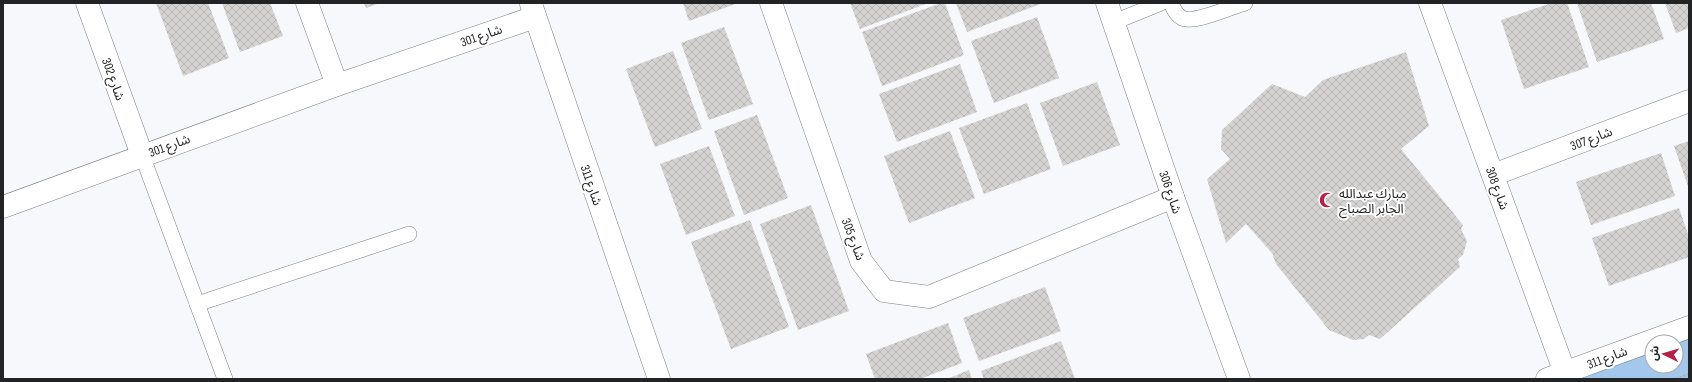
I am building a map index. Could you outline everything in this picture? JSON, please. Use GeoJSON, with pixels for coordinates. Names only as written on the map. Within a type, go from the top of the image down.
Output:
{"type":"FeatureCollection","features":[{"type":"Feature","properties":{"kind":"street","name":"شارع 302"},"geometry":{"type":"LineString","coordinates":[[86,3],[142,155]]}},
{"type":"Feature","properties":{"kind":"street"},"geometry":{"type":"LineString","coordinates":[[307,3],[337,85]]}},
{"type":"Feature","properties":{"kind":"street","name":"شارع 305"},"geometry":{"type":"LineString","coordinates":[[771,3],[861,261],[884,291],[929,296],[1173,197]]}},
{"type":"Feature","properties":{"kind":"street","name":"شارع 308"},"geometry":{"type":"LineString","coordinates":[[1430,3],[1493,175],[1556,376]]}},
{"type":"Feature","properties":{"kind":"street","name":"شارع 301"},"geometry":{"type":"LineString","coordinates":[[3,207],[337,85],[533,10]]}},
{"type":"Feature","properties":{"kind":"street","name":"شارع 311"},"geometry":{"type":"LineString","coordinates":[[533,10],[656,375]]}},
{"type":"Feature","properties":{"kind":"street","name":"شارع 306"},"geometry":{"type":"LineString","coordinates":[[1110,13],[1173,197],[1239,379]]}},
{"type":"Feature","properties":{"kind":"street","name":"شارع 307"},"geometry":{"type":"LineString","coordinates":[[1493,175],[1689,101]]}},
{"type":"Feature","properties":{"kind":"street","name":"شارع 311"},"geometry":{"type":"LineString","coordinates":[[1556,376],[1689,327]]}},
{"type":"Feature","properties":{"kind":"lane"},"geometry":{"type":"LineString","coordinates":[[1110,13],[1161,3]]}},
{"type":"Feature","properties":{"kind":"lane"},"geometry":{"type":"LineString","coordinates":[[1171,3],[1174,11],[1182,18],[1195,19],[1245,3]]}},
{"type":"Feature","properties":{"kind":"lane"},"geometry":{"type":"LineString","coordinates":[[142,155],[225,379]]}},
{"type":"Feature","properties":{"kind":"lane"},"geometry":{"type":"LineString","coordinates":[[197,304],[409,234]]}},
{"type":"Feature","properties":{"kind":"path"},"geometry":{"type":"LineString","coordinates":[[1676,379],[1689,374]]}},
{"type":"Feature","properties":{"kind":"shaded area"},"geometry":{"type":"Polygon","coordinates":[[[1689,337],[1689,379],[1581,379],[1644,353],[1644,374],[1684,374],[1684,339],[1689,337]]]}},
{"type":"Feature","properties":{"kind":"building"},"geometry":{"type":"Polygon","coordinates":[[[156,3],[208,3],[229,58],[183,76],[156,3]]]}},
{"type":"Feature","properties":{"kind":"building"},"geometry":{"type":"Polygon","coordinates":[[[222,3],[270,3],[283,36],[240,52],[222,3]]]}},
{"type":"Feature","properties":{"kind":"building"},"geometry":{"type":"Polygon","coordinates":[[[364,3],[380,3],[366,8],[364,3]]]}},
{"type":"Feature","properties":{"kind":"building"},"geometry":{"type":"Polygon","coordinates":[[[683,3],[738,3],[689,21],[683,3]]]}},
{"type":"Feature","properties":{"kind":"building"},"geometry":{"type":"Polygon","coordinates":[[[850,3],[928,3],[860,29],[850,3]]]}},
{"type":"Feature","properties":{"kind":"building"},"geometry":{"type":"Polygon","coordinates":[[[941,3],[945,3],[964,55],[882,86],[862,32],[941,3]]]}},
{"type":"Feature","properties":{"kind":"building"},"geometry":{"type":"Polygon","coordinates":[[[956,3],[1043,3],[967,32],[956,3]]]}},
{"type":"Feature","properties":{"kind":"building"},"geometry":{"type":"Polygon","coordinates":[[[1552,3],[1567,3],[1589,67],[1524,89],[1501,20],[1552,3]]]}},
{"type":"Feature","properties":{"kind":"building"},"geometry":{"type":"Polygon","coordinates":[[[1577,3],[1651,3],[1664,39],[1597,62],[1577,3]]]}},
{"type":"Feature","properties":{"kind":"building"},"geometry":{"type":"Polygon","coordinates":[[[1665,3],[1689,3],[1689,28],[1676,33],[1665,3]]]}},
{"type":"Feature","properties":{"kind":"building"},"geometry":{"type":"Polygon","coordinates":[[[1037,17],[1059,78],[994,103],[971,41],[1037,17]]]}},
{"type":"Feature","properties":{"kind":"building"},"geometry":{"type":"Polygon","coordinates":[[[724,27],[753,104],[709,120],[681,43],[724,27]]]}},
{"type":"Feature","properties":{"kind":"building"},"geometry":{"type":"Polygon","coordinates":[[[673,51],[702,129],[655,147],[626,69],[673,51]]]}},
{"type":"Feature","properties":{"kind":"building","name":"مبارك عبدالله الجابر الصباح"},"geometry":{"type":"Polygon","coordinates":[[[1406,52],[1429,126],[1401,149],[1463,225],[1461,229],[1467,241],[1463,255],[1458,259],[1460,267],[1380,339],[1369,335],[1364,339],[1353,340],[1329,330],[1276,264],[1272,253],[1246,224],[1226,243],[1207,179],[1230,159],[1221,149],[1222,130],[1272,84],[1305,97],[1323,80],[1406,52]]]}},
{"type":"Feature","properties":{"kind":"building"},"geometry":{"type":"Polygon","coordinates":[[[960,64],[977,112],[897,142],[879,94],[960,64]]]}},
{"type":"Feature","properties":{"kind":"building"},"geometry":{"type":"Polygon","coordinates":[[[1097,82],[1120,145],[1063,166],[1040,103],[1097,82]]]}},
{"type":"Feature","properties":{"kind":"building"},"geometry":{"type":"Polygon","coordinates":[[[1027,103],[1051,169],[984,194],[959,128],[1027,103]]]}},
{"type":"Feature","properties":{"kind":"building"},"geometry":{"type":"Polygon","coordinates":[[[757,115],[788,198],[744,215],[714,131],[757,115]]]}},
{"type":"Feature","properties":{"kind":"building"},"geometry":{"type":"Polygon","coordinates":[[[950,131],[975,198],[909,223],[884,156],[950,131]]]}},
{"type":"Feature","properties":{"kind":"building"},"geometry":{"type":"Polygon","coordinates":[[[1689,141],[1689,189],[1674,146],[1689,141]]]}},
{"type":"Feature","properties":{"kind":"building"},"geometry":{"type":"Polygon","coordinates":[[[709,146],[735,216],[686,235],[660,164],[709,146]]]}},
{"type":"Feature","properties":{"kind":"building"},"geometry":{"type":"Polygon","coordinates":[[[1661,153],[1675,196],[1591,225],[1576,182],[1661,153]]]}},
{"type":"Feature","properties":{"kind":"building"},"geometry":{"type":"Polygon","coordinates":[[[811,205],[849,311],[798,330],[760,224],[811,205]]]}},
{"type":"Feature","properties":{"kind":"building"},"geometry":{"type":"Polygon","coordinates":[[[1679,208],[1689,237],[1689,257],[1609,286],[1592,238],[1679,208]]]}},
{"type":"Feature","properties":{"kind":"building"},"geometry":{"type":"Polygon","coordinates":[[[750,220],[789,327],[731,349],[691,242],[750,220]]]}},
{"type":"Feature","properties":{"kind":"building"},"geometry":{"type":"Polygon","coordinates":[[[1045,287],[1061,331],[979,361],[963,318],[1045,287]]]}},
{"type":"Feature","properties":{"kind":"building"},"geometry":{"type":"Polygon","coordinates":[[[948,323],[962,363],[920,379],[875,379],[866,354],[948,323]]]}},
{"type":"Feature","properties":{"kind":"building"},"geometry":{"type":"Polygon","coordinates":[[[1061,341],[1075,379],[984,379],[981,371],[1061,341]]]}},
{"type":"Feature","properties":{"kind":"building"},"geometry":{"type":"Polygon","coordinates":[[[969,370],[972,379],[947,379],[969,370]]]}},
{"type":"Feature","properties":{"kind":"place","name":"مبارك عبدالله الجابر الصباح"},"geometry":{"type":"Point","coordinates":[1327,200]}}]}
